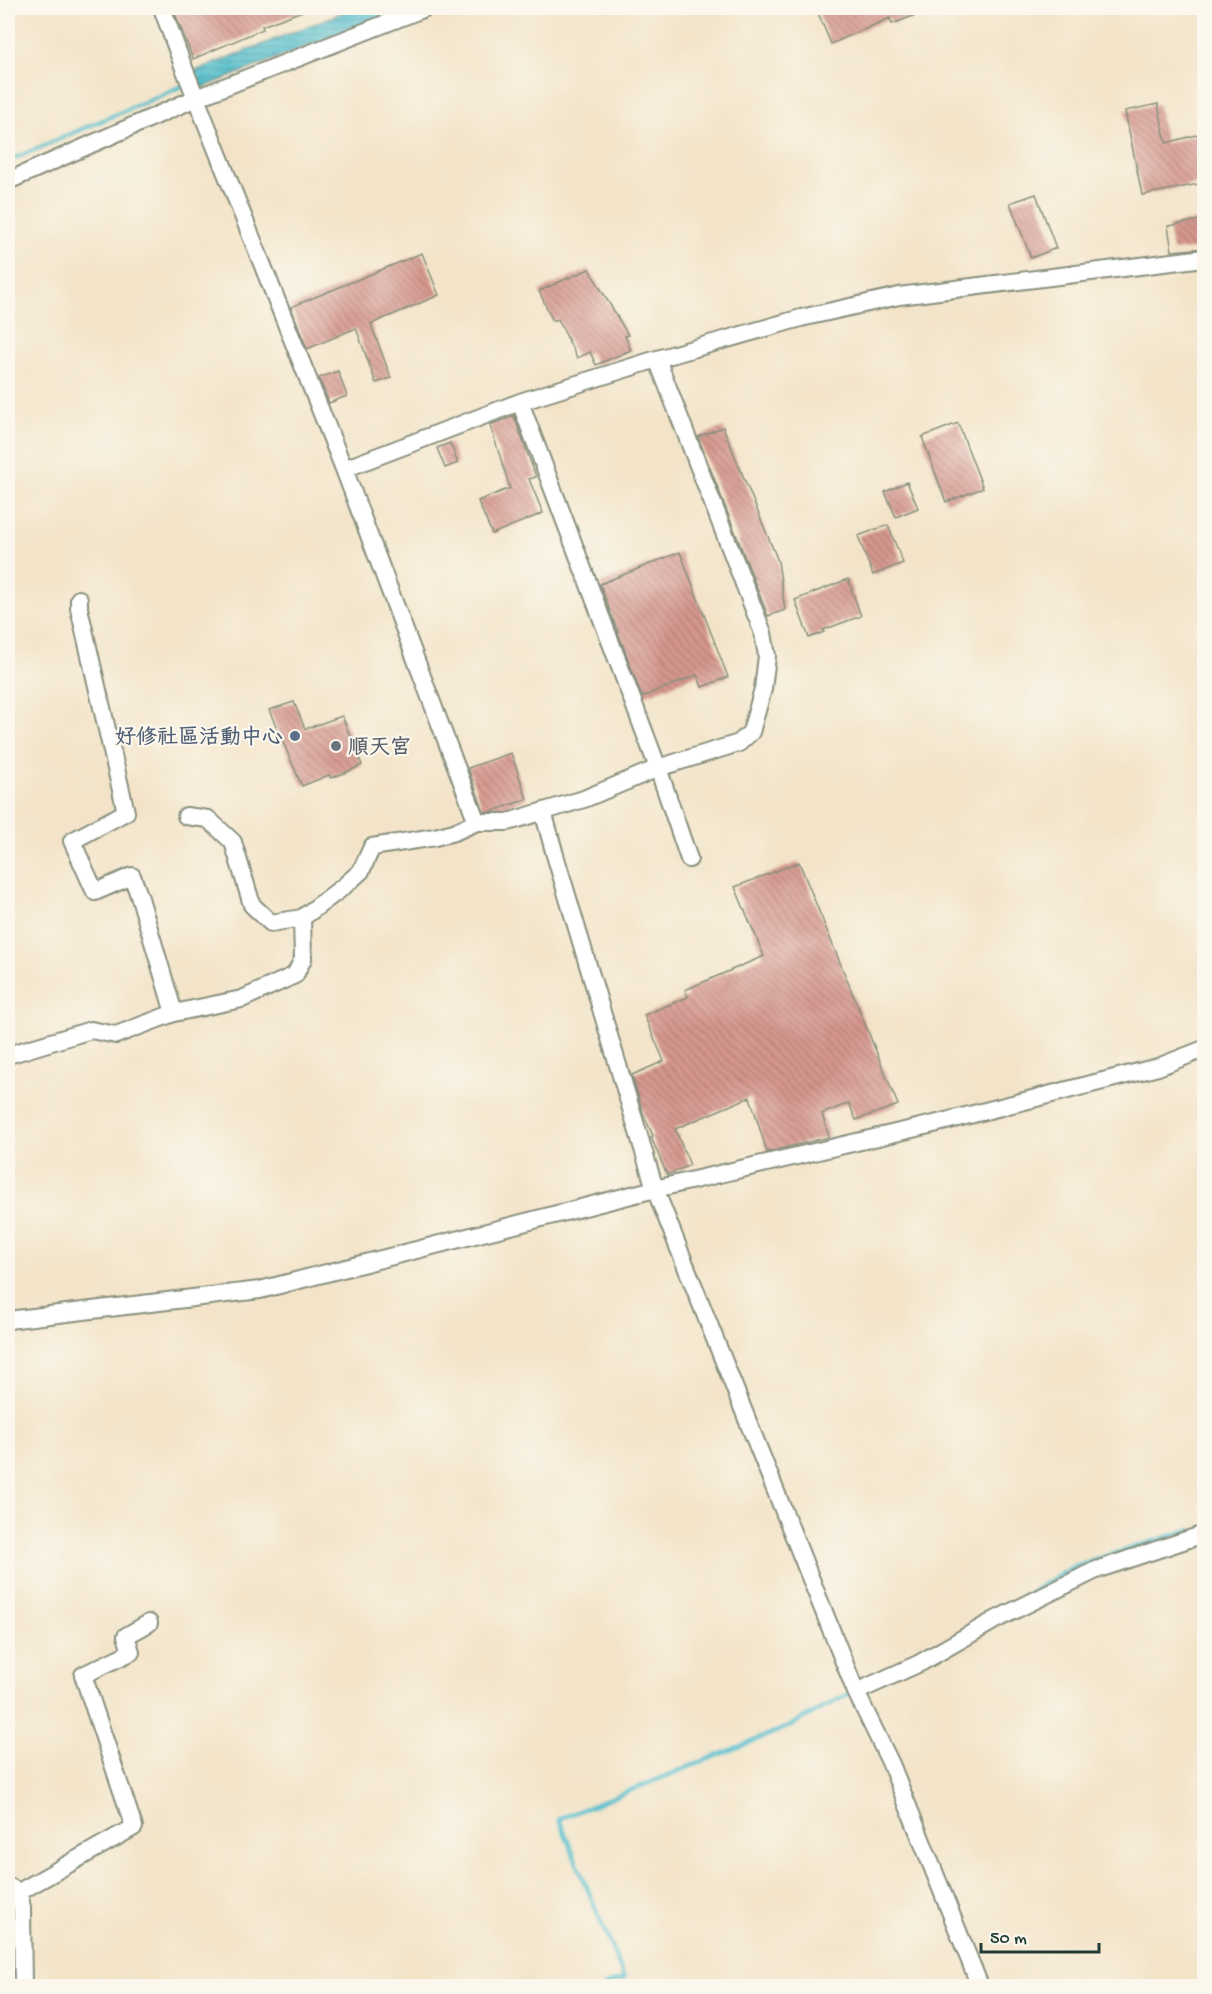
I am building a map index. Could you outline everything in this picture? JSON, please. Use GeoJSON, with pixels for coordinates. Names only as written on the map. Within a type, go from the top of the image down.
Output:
{"type":"FeatureCollection","features":[{"type":"Feature","properties":{"kind":"street"},"geometry":{"type":"LineString","coordinates":[[162,8],[344,469],[477,822]]}},
{"type":"Feature","properties":{"kind":"street"},"geometry":{"type":"LineString","coordinates":[[8,181],[196,98],[425,8]]}},
{"type":"Feature","properties":{"kind":"street"},"geometry":{"type":"LineString","coordinates":[[344,469],[520,402],[657,359],[801,318],[899,296],[1204,258]]}},
{"type":"Feature","properties":{"kind":"street"},"geometry":{"type":"LineString","coordinates":[[186,816],[208,819],[233,842],[252,905],[271,923],[302,918],[361,871],[372,847],[435,837],[477,822],[508,822],[584,800],[658,768],[739,743],[751,732],[763,689],[767,656],[763,633],[657,359]]}},
{"type":"Feature","properties":{"kind":"street"},"geometry":{"type":"LineString","coordinates":[[520,402],[658,768],[689,859]]}},
{"type":"Feature","properties":{"kind":"street"},"geometry":{"type":"LineString","coordinates":[[79,599],[79,608],[126,812],[72,841],[94,892],[132,876],[174,1013]]}},
{"type":"Feature","properties":{"kind":"street"},"geometry":{"type":"LineString","coordinates":[[543,811],[655,1189],[856,1692],[891,1764],[980,1986]]}},
{"type":"Feature","properties":{"kind":"street"},"geometry":{"type":"LineString","coordinates":[[8,1055],[91,1030],[116,1035],[174,1013],[242,999],[294,975],[303,959],[302,918]]}},
{"type":"Feature","properties":{"kind":"street"},"geometry":{"type":"LineString","coordinates":[[8,1320],[260,1290],[655,1189],[961,1118],[1158,1067],[1204,1049]]}},
{"type":"Feature","properties":{"kind":"street"},"geometry":{"type":"LineString","coordinates":[[856,1692],[920,1663],[995,1620],[1096,1570],[1204,1534]]}},
{"type":"Feature","properties":{"kind":"street"},"geometry":{"type":"LineString","coordinates":[[24,1986],[22,1908],[13,1889],[134,1827],[83,1675],[131,1652],[126,1636],[149,1623]]}},
{"type":"Feature","properties":{"kind":"water"},"geometry":{"type":"Polygon","coordinates":[[[354,8],[404,8],[199,89],[190,73],[354,8]]]}},
{"type":"Feature","properties":{"kind":"building"},"geometry":{"type":"Polygon","coordinates":[[[173,8],[308,9],[262,26],[263,29],[193,59],[173,8]]]}},
{"type":"Feature","properties":{"kind":"building"},"geometry":{"type":"Polygon","coordinates":[[[816,8],[932,9],[892,24],[890,18],[831,44],[816,8]]]}},
{"type":"Feature","properties":{"kind":"building"},"geometry":{"type":"Polygon","coordinates":[[[1158,104],[1166,143],[1204,133],[1204,183],[1142,195],[1125,111],[1158,104]]]}},
{"type":"Feature","properties":{"kind":"building"},"geometry":{"type":"Polygon","coordinates":[[[1036,194],[1056,248],[1031,258],[1010,203],[1036,194]]]}},
{"type":"Feature","properties":{"kind":"building"},"geometry":{"type":"Polygon","coordinates":[[[1204,219],[1204,248],[1172,251],[1168,226],[1204,219]]]}},
{"type":"Feature","properties":{"kind":"building"},"geometry":{"type":"Polygon","coordinates":[[[422,253],[439,295],[371,324],[391,378],[376,383],[356,328],[307,349],[291,307],[422,253]]]}},
{"type":"Feature","properties":{"kind":"building"},"geometry":{"type":"Polygon","coordinates":[[[589,269],[628,335],[625,336],[631,350],[596,365],[590,352],[577,358],[558,319],[553,321],[539,291],[589,269]]]}},
{"type":"Feature","properties":{"kind":"building"},"geometry":{"type":"Polygon","coordinates":[[[338,371],[347,396],[329,403],[319,378],[338,371]]]}},
{"type":"Feature","properties":{"kind":"building"},"geometry":{"type":"Polygon","coordinates":[[[514,416],[536,477],[529,479],[543,513],[492,534],[478,501],[510,488],[490,425],[514,416]]]}},
{"type":"Feature","properties":{"kind":"building"},"geometry":{"type":"Polygon","coordinates":[[[958,423],[983,488],[946,502],[922,437],[958,423]]]}},
{"type":"Feature","properties":{"kind":"building"},"geometry":{"type":"Polygon","coordinates":[[[723,427],[778,561],[785,610],[768,616],[698,437],[723,427]]]}},
{"type":"Feature","properties":{"kind":"building"},"geometry":{"type":"Polygon","coordinates":[[[450,443],[458,463],[445,468],[437,448],[450,443]]]}},
{"type":"Feature","properties":{"kind":"building"},"geometry":{"type":"Polygon","coordinates":[[[907,482],[918,508],[896,517],[885,492],[907,482]]]}},
{"type":"Feature","properties":{"kind":"building"},"geometry":{"type":"Polygon","coordinates":[[[888,525],[903,563],[873,575],[858,536],[888,525]]]}},
{"type":"Feature","properties":{"kind":"building"},"geometry":{"type":"Polygon","coordinates":[[[680,552],[728,677],[702,687],[697,675],[642,697],[600,584],[680,552]]]}},
{"type":"Feature","properties":{"kind":"building"},"geometry":{"type":"Polygon","coordinates":[[[848,579],[861,616],[823,630],[824,632],[809,638],[795,600],[848,579]]]}},
{"type":"Feature","properties":{"kind":"building"},"geometry":{"type":"Polygon","coordinates":[[[294,702],[305,729],[342,716],[362,765],[331,778],[329,775],[302,786],[269,710],[294,702]]]}},
{"type":"Feature","properties":{"kind":"building"},"geometry":{"type":"Polygon","coordinates":[[[511,753],[527,799],[484,812],[468,768],[511,753]]]}},
{"type":"Feature","properties":{"kind":"building"},"geometry":{"type":"Polygon","coordinates":[[[799,862],[898,1105],[856,1120],[849,1103],[822,1114],[829,1137],[767,1152],[750,1097],[675,1129],[690,1165],[667,1175],[651,1137],[653,1136],[643,1113],[632,1075],[664,1061],[644,1015],[688,997],[685,990],[764,956],[735,887],[799,862]]]}},
{"type":"Feature","properties":{"kind":"waterway"},"geometry":{"type":"LineString","coordinates":[[8,161],[187,84]]}},
{"type":"Feature","properties":{"kind":"waterway"},"geometry":{"type":"LineString","coordinates":[[1021,1598],[1075,1566],[1190,1530]]}},
{"type":"Feature","properties":{"kind":"waterway"},"geometry":{"type":"LineString","coordinates":[[605,1986],[624,1978],[559,1819],[788,1727],[849,1694]]}},
{"type":"Feature","properties":{"kind":"place","name":"好修社區活動中心"},"geometry":{"type":"Point","coordinates":[295,736]}},
{"type":"Feature","properties":{"kind":"place","name":"順天宮"},"geometry":{"type":"Point","coordinates":[336,746]}}]}
